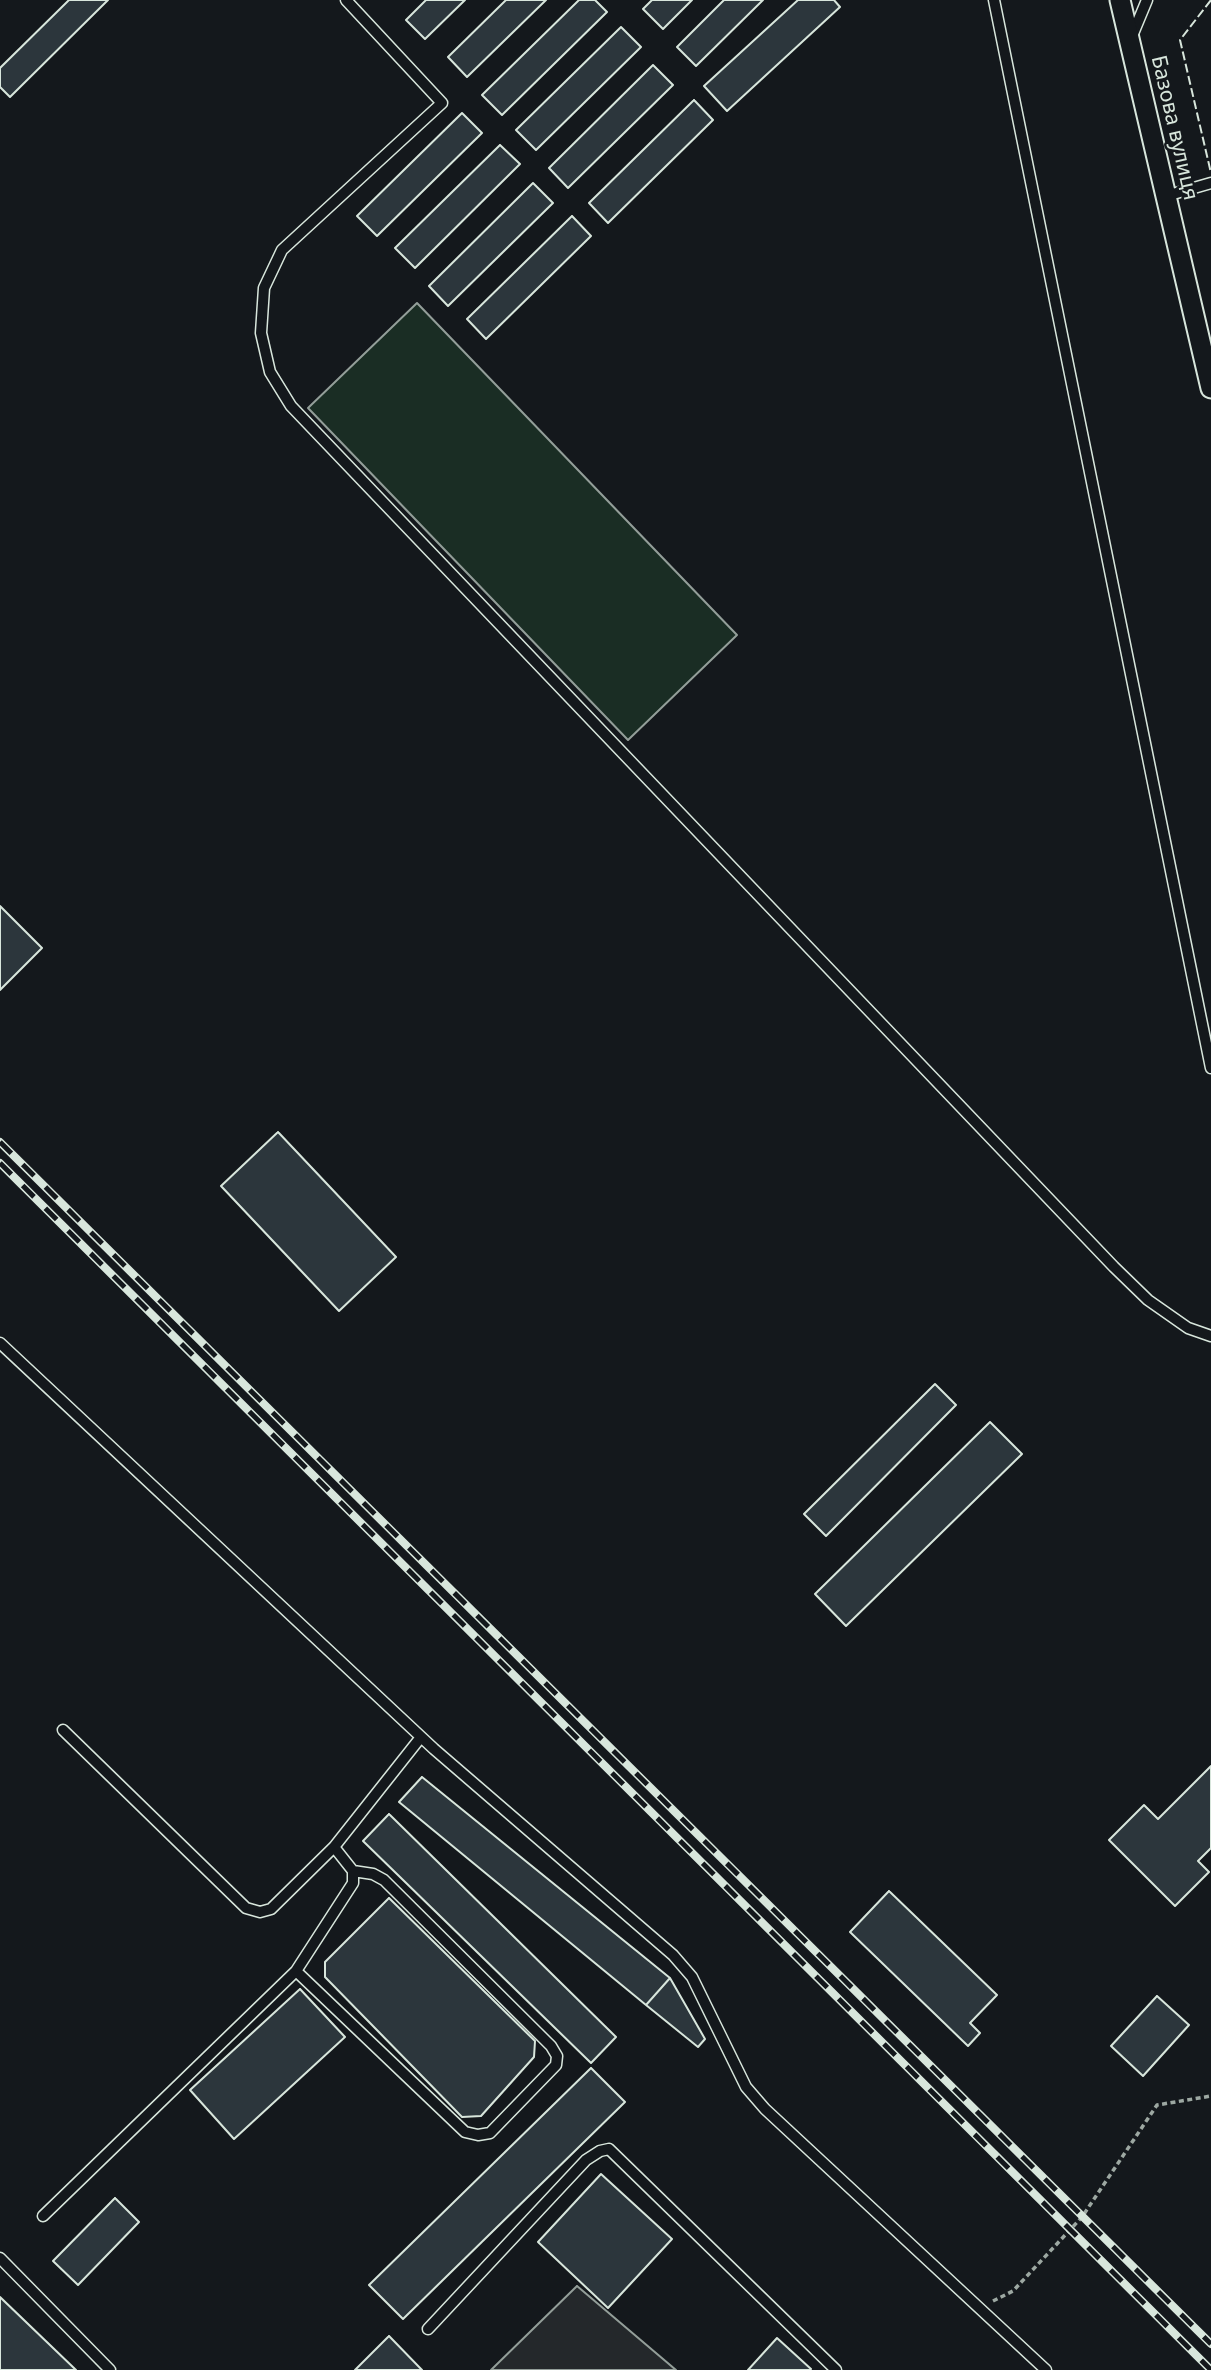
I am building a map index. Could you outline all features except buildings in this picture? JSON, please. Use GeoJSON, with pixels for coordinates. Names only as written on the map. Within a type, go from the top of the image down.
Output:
{"type":"FeatureCollection","features":[{"type":"Feature","properties":{"kind":"street","name":"Базова вулиця"},"geometry":{"type":"LineString","coordinates":[[1120,0],[1211,388]]}},
{"type":"Feature","properties":{"kind":"lane"},"geometry":{"type":"LineString","coordinates":[[346,0],[442,103],[282,250],[264,288],[261,333],[270,372],[291,406],[1114,1267],[1148,1300],[1188,1328],[1211,1336]]}},
{"type":"Feature","properties":{"kind":"lane"},"geometry":{"type":"LineString","coordinates":[[995,0],[1211,1068]]}},
{"type":"Feature","properties":{"kind":"lane"},"geometry":{"type":"LineString","coordinates":[[1130,39],[1147,0]]}},
{"type":"Feature","properties":{"kind":"lane"},"geometry":{"type":"LineString","coordinates":[[1166,196],[1211,183]]}},
{"type":"Feature","properties":{"kind":"lane"},"geometry":{"type":"LineString","coordinates":[[0,1343],[421,1737],[673,1955],[692,1977],[747,2087],[765,2109],[1046,2370]]}},
{"type":"Feature","properties":{"kind":"lane"},"geometry":{"type":"LineString","coordinates":[[63,1730],[246,1908],[260,1912],[271,1909],[334,1847],[421,1737]]}},
{"type":"Feature","properties":{"kind":"lane"},"geometry":{"type":"LineString","coordinates":[[43,2216],[296,1972],[353,1883],[353,1871],[334,1847]]}},
{"type":"Feature","properties":{"kind":"lane"},"geometry":{"type":"LineString","coordinates":[[296,1972],[465,2133],[490,2133],[556,2065],[557,2056],[551,2046],[384,1880],[373,1874],[353,1871]]}},
{"type":"Feature","properties":{"kind":"lane"},"geometry":{"type":"LineString","coordinates":[[428,2329],[586,2160],[609,2149],[836,2370]]}},
{"type":"Feature","properties":{"kind":"lane"},"geometry":{"type":"LineString","coordinates":[[0,2258],[110,2370]]}},
{"type":"Feature","properties":{"kind":"path"},"geometry":{"type":"LineString","coordinates":[[979,2308],[1013,2291],[1082,2217],[1157,2105],[1211,2096]]}},
{"type":"Feature","properties":{"kind":"green space"},"geometry":{"type":"Polygon","coordinates":[[[417,303],[737,635],[628,740],[308,408],[417,303]]]}},
{"type":"Feature","properties":{"kind":"shaded area"},"geometry":{"type":"Polygon","coordinates":[[[577,2286],[676,2370],[491,2370],[577,2286]]]}},
{"type":"Feature","properties":{"kind":"railway"},"geometry":{"type":"LineString","coordinates":[[0,1142],[1211,2344]]}},
{"type":"Feature","properties":{"kind":"railway"},"geometry":{"type":"LineString","coordinates":[[0,1163],[1211,2370]]}},
{"type":"Feature","properties":{"kind":"fence"},"geometry":{"type":"LineString","coordinates":[[1211,0],[1180,40],[1211,173]]}}]}
